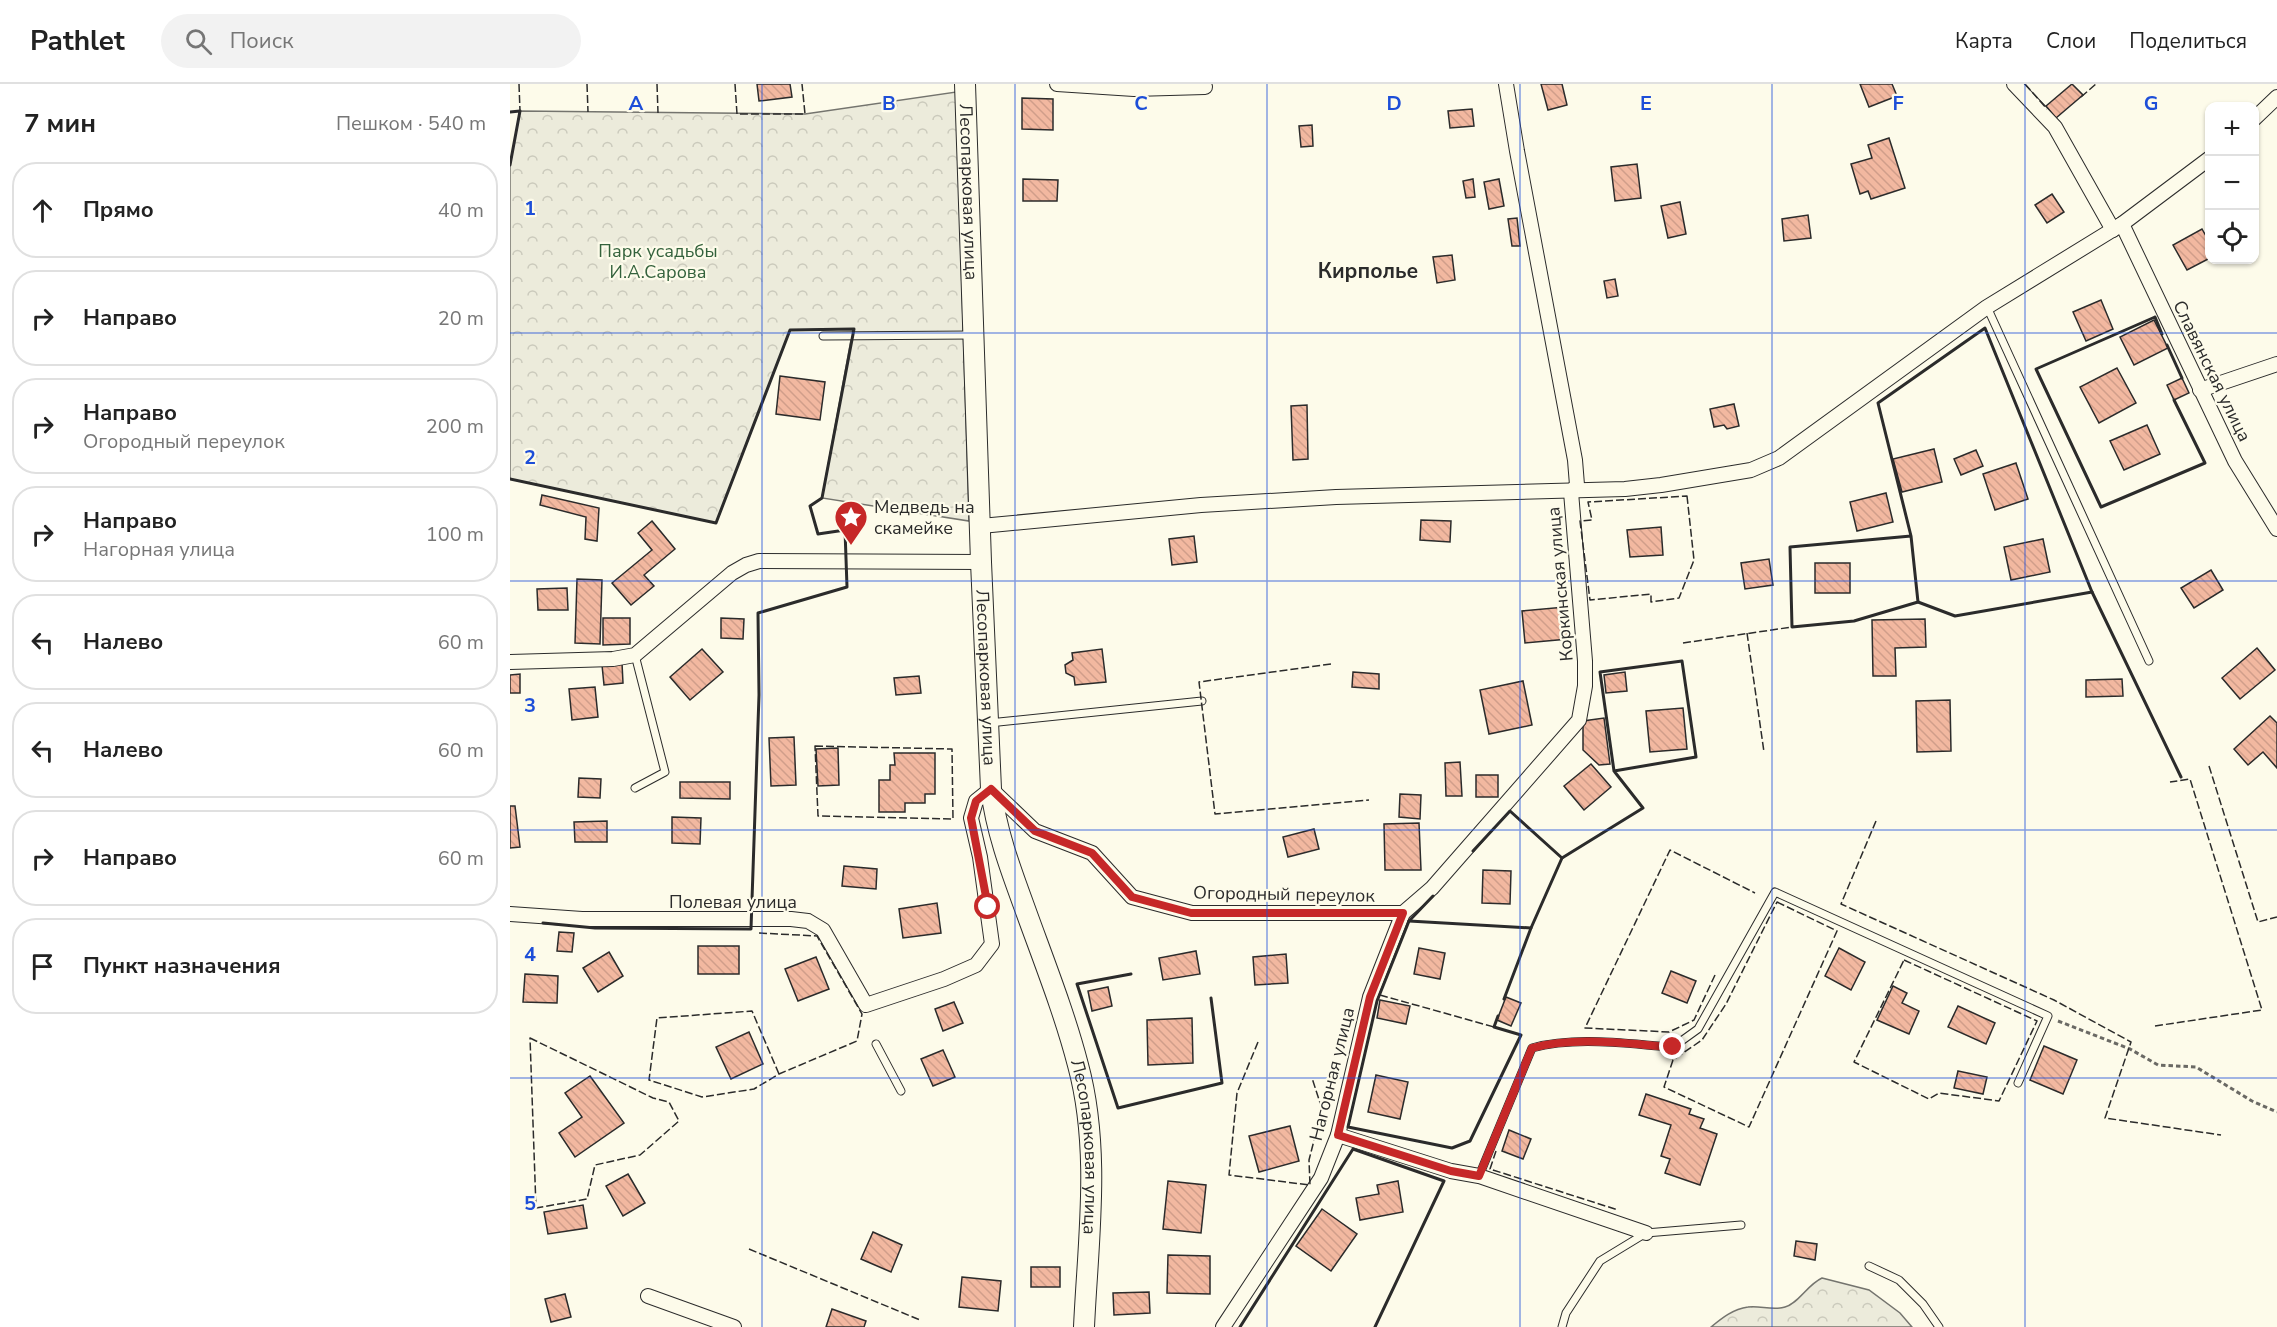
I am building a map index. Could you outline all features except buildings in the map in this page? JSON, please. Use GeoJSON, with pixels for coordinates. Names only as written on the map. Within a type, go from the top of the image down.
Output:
{"type":"FeatureCollection","features":[{"type":"Feature","properties":{"kind":"street","name":"Лесопарковая улица"},"geometry":{"type":"LineString","coordinates":[[965,84],[991,789],[994,816],[1008,864],[1066,1021],[1086,1102],[1091,1136],[1084,1327]]}},
{"type":"Feature","properties":{"kind":"street"},"geometry":{"type":"LineString","coordinates":[[1057,84],[1134,89],[1205,87]]}},
{"type":"Feature","properties":{"kind":"street","name":"Коркинская улица"},"geometry":{"type":"LineString","coordinates":[[1403,913],[1432,888],[1579,720],[1584,686],[1585,661],[1571,492],[1577,485],[1575,460],[1506,84]]}},
{"type":"Feature","properties":{"kind":"street","name":"Славянская улица"},"geometry":{"type":"LineString","coordinates":[[2014,84],[2055,127],[2117,227],[2235,461],[2277,529]]}},
{"type":"Feature","properties":{"kind":"street"},"geometry":{"type":"LineString","coordinates":[[2259,114],[2277,97]]}},
{"type":"Feature","properties":{"kind":"street"},"geometry":{"type":"LineString","coordinates":[[981,526],[1201,505],[1325,497],[1571,492],[1661,485],[1751,470],[1779,458],[1987,308],[2117,227],[2205,162]]}},
{"type":"Feature","properties":{"kind":"street"},"geometry":{"type":"LineString","coordinates":[[2200,390],[2277,364]]}},
{"type":"Feature","properties":{"kind":"street"},"geometry":{"type":"LineString","coordinates":[[510,662],[613,659],[635,655],[732,573],[759,561],[981,562]]}},
{"type":"Feature","properties":{"kind":"street","name":"Огородный переулок"},"geometry":{"type":"LineString","coordinates":[[991,789],[1035,831],[1092,853],[1132,897],[1191,913],[1403,913]]}},
{"type":"Feature","properties":{"kind":"street","name":"Полевая улица"},"geometry":{"type":"LineString","coordinates":[[510,914],[582,919],[791,919],[808,921],[823,930],[866,1005],[944,980],[975,965],[992,944],[980,857],[971,818],[976,801],[991,789]]}},
{"type":"Feature","properties":{"kind":"street","name":"Нагорная улица"},"geometry":{"type":"LineString","coordinates":[[1223,1327],[1321,1178],[1338,1135],[1370,997],[1403,913]]}},
{"type":"Feature","properties":{"kind":"street"},"geometry":{"type":"LineString","coordinates":[[1338,1135],[1451,1171],[1479,1176],[1646,1233]]}},
{"type":"Feature","properties":{"kind":"street"},"geometry":{"type":"LineString","coordinates":[[648,1296],[734,1327]]}},
{"type":"Feature","properties":{"kind":"lane"},"geometry":{"type":"LineString","coordinates":[[1987,308],[2150,661]]}},
{"type":"Feature","properties":{"kind":"lane"},"geometry":{"type":"LineString","coordinates":[[822,336],[975,335]]}},
{"type":"Feature","properties":{"kind":"lane"},"geometry":{"type":"LineString","coordinates":[[635,655],[665,772],[635,788]]}},
{"type":"Feature","properties":{"kind":"lane"},"geometry":{"type":"LineString","coordinates":[[988,723],[1202,701]]}},
{"type":"Feature","properties":{"kind":"lane"},"geometry":{"type":"LineString","coordinates":[[1479,1176],[1532,1048],[1550,1043],[1608,1042],[1673,1047],[1698,1029],[1775,892],[2048,1016],[2018,1083]]}},
{"type":"Feature","properties":{"kind":"lane"},"geometry":{"type":"LineString","coordinates":[[876,1044],[901,1091]]}},
{"type":"Feature","properties":{"kind":"lane"},"geometry":{"type":"LineString","coordinates":[[1562,1327],[1566,1313],[1600,1261],[1646,1233],[1741,1225]]}},
{"type":"Feature","properties":{"kind":"lane"},"geometry":{"type":"LineString","coordinates":[[1869,1266],[1899,1280],[1923,1304],[1939,1327]]}},
{"type":"Feature","properties":{"kind":"path"},"geometry":{"type":"LineString","coordinates":[[2048,1016],[2130,1049],[2158,1065],[2196,1067],[2252,1101],[2277,1112]]}},
{"type":"Feature","properties":{"kind":"green space","name":"Парк усадьбы И.А.Сарова"},"geometry":{"type":"Polygon","coordinates":[[[956,92],[969,521],[822,498],[853,329],[790,330],[716,523],[510,479],[510,165],[520,111],[805,114],[956,92]]]}},
{"type":"Feature","properties":{"kind":"green space"},"geometry":{"type":"Polygon","coordinates":[[[1822,1278],[1869,1290],[1900,1313],[1912,1327],[1711,1327],[1728,1314],[1743,1308],[1776,1308],[1790,1305],[1822,1278]]]}},
{"type":"Feature","properties":{"kind":"fence"},"geometry":{"type":"LineString","coordinates":[[519,84],[520,111]]}},
{"type":"Feature","properties":{"kind":"fence"},"geometry":{"type":"LineString","coordinates":[[587,84],[588,112]]}},
{"type":"Feature","properties":{"kind":"fence"},"geometry":{"type":"LineString","coordinates":[[657,84],[658,113]]}},
{"type":"Feature","properties":{"kind":"fence"},"geometry":{"type":"LineString","coordinates":[[735,84],[737,114],[805,114],[802,84]]}},
{"type":"Feature","properties":{"kind":"fence"},"geometry":{"type":"LineString","coordinates":[[2025,84],[2047,109]]}},
{"type":"Feature","properties":{"kind":"fence"},"geometry":{"type":"LineString","coordinates":[[2081,97],[2096,84]]}},
{"type":"Feature","properties":{"kind":"fence"},"geometry":{"type":"LineString","coordinates":[[1687,496],[1694,560],[1679,598],[1651,602],[1651,594],[1590,600],[1580,521],[1592,520],[1588,502],[1687,496]]}},
{"type":"Feature","properties":{"kind":"fence"},"geometry":{"type":"LineString","coordinates":[[1683,643],[1792,627]]}},
{"type":"Feature","properties":{"kind":"fence"},"geometry":{"type":"LineString","coordinates":[[1747,633],[1764,752]]}},
{"type":"Feature","properties":{"kind":"fence"},"geometry":{"type":"LineString","coordinates":[[1331,664],[1199,682],[1215,814],[1369,800]]}},
{"type":"Feature","properties":{"kind":"fence"},"geometry":{"type":"LineString","coordinates":[[815,746],[952,749],[953,819],[818,816],[815,746]]}},
{"type":"Feature","properties":{"kind":"fence"},"geometry":{"type":"LineString","coordinates":[[2209,766],[2258,922],[2277,917]]}},
{"type":"Feature","properties":{"kind":"fence"},"geometry":{"type":"LineString","coordinates":[[2155,1026],[2262,1010],[2190,779],[2170,782]]}},
{"type":"Feature","properties":{"kind":"fence"},"geometry":{"type":"LineString","coordinates":[[1876,821],[1841,904],[2054,1000],[2131,1042],[2105,1118],[2221,1135]]}},
{"type":"Feature","properties":{"kind":"fence"},"geometry":{"type":"LineString","coordinates":[[1715,975],[1694,1020],[1669,1032],[1585,1028],[1670,850],[1755,893]]}},
{"type":"Feature","properties":{"kind":"fence"},"geometry":{"type":"LineString","coordinates":[[1777,902],[1837,931],[1749,1127],[1664,1087],[1673,1060],[1702,1040],[1726,1004],[1777,902]]}},
{"type":"Feature","properties":{"kind":"fence"},"geometry":{"type":"LineString","coordinates":[[759,933],[817,936],[862,1014],[857,1041],[779,1074],[754,1089],[702,1097],[649,1080],[657,1018],[752,1011],[779,1074]]}},
{"type":"Feature","properties":{"kind":"fence"},"geometry":{"type":"LineString","coordinates":[[1904,960],[2037,1021],[1999,1101],[1939,1093],[1929,1099],[1854,1062],[1904,960]]}},
{"type":"Feature","properties":{"kind":"fence"},"geometry":{"type":"LineString","coordinates":[[1380,995],[1494,1027]]}},
{"type":"Feature","properties":{"kind":"fence"},"geometry":{"type":"LineString","coordinates":[[530,1038],[653,1098],[669,1102],[679,1121],[640,1155],[595,1165],[587,1199],[536,1208],[530,1038]]}},
{"type":"Feature","properties":{"kind":"fence"},"geometry":{"type":"LineString","coordinates":[[1258,1042],[1237,1093],[1229,1175],[1310,1185],[1309,1160],[1322,1109],[1312,1078]]}},
{"type":"Feature","properties":{"kind":"fence"},"geometry":{"type":"LineString","coordinates":[[1496,1151],[1490,1169],[1618,1210]]}},
{"type":"Feature","properties":{"kind":"fence"},"geometry":{"type":"LineString","coordinates":[[749,1249],[920,1320]]}},
{"type":"Feature","properties":{"kind":"wall"},"geometry":{"type":"LineString","coordinates":[[510,112],[520,111],[510,165]]}},
{"type":"Feature","properties":{"kind":"wall"},"geometry":{"type":"LineString","coordinates":[[2162,334],[2155,317],[2036,369],[2101,507],[2205,463],[2174,400]]}},
{"type":"Feature","properties":{"kind":"wall"},"geometry":{"type":"LineString","coordinates":[[1911,536],[1790,547],[1792,627],[1854,621],[1918,602],[1911,536],[1878,403],[1985,328],[2092,592],[2181,777]]}},
{"type":"Feature","properties":{"kind":"wall"},"geometry":{"type":"LineString","coordinates":[[510,479],[716,523],[790,330],[854,329],[822,498],[810,506],[818,534],[845,530],[847,587],[758,613],[759,695],[751,929],[595,928],[543,923]]}},
{"type":"Feature","properties":{"kind":"wall"},"geometry":{"type":"LineString","coordinates":[[2167,345],[2182,378]]}},
{"type":"Feature","properties":{"kind":"wall"},"geometry":{"type":"LineString","coordinates":[[1918,602],[1955,616],[2092,592]]}},
{"type":"Feature","properties":{"kind":"wall"},"geometry":{"type":"LineString","coordinates":[[1433,896],[1409,921],[1531,928],[1562,858],[1643,808],[1614,771],[1600,672],[1682,661],[1696,757],[1614,771]]}},
{"type":"Feature","properties":{"kind":"wall"},"geometry":{"type":"LineString","coordinates":[[1473,851],[1510,811],[1562,858]]}},
{"type":"Feature","properties":{"kind":"wall"},"geometry":{"type":"LineString","coordinates":[[1409,921],[1377,1001],[1348,1127],[1452,1148],[1470,1141],[1521,1035],[1494,1027],[1498,1016]]}},
{"type":"Feature","properties":{"kind":"wall"},"geometry":{"type":"LineString","coordinates":[[1504,999],[1531,928]]}},
{"type":"Feature","properties":{"kind":"wall"},"geometry":{"type":"LineString","coordinates":[[1131,974],[1077,984],[1118,1108],[1222,1083],[1211,998]]}},
{"type":"Feature","properties":{"kind":"wall"},"geometry":{"type":"LineString","coordinates":[[1240,1327],[1353,1149],[1444,1181],[1375,1327]]}},
{"type":"Feature","properties":{"kind":"place","name":"Медведь на скамейке"},"geometry":{"type":"Point","coordinates":[851,546]}},
{"type":"Feature","properties":{"kind":"district","name":"Кирполье"},"geometry":{"type":"Point","coordinates":[1368,271]}},
{"type":"Feature","properties":{"kind":"route"},"geometry":{"type":"LineString","coordinates":[[988,907],[971,818],[976,801],[991,789],[1035,831],[1092,853],[1132,897],[1191,913],[1403,913],[1370,997],[1338,1135],[1451,1171],[1479,1176],[1532,1048],[1550,1043],[1608,1042],[1673,1047]]}}]}
